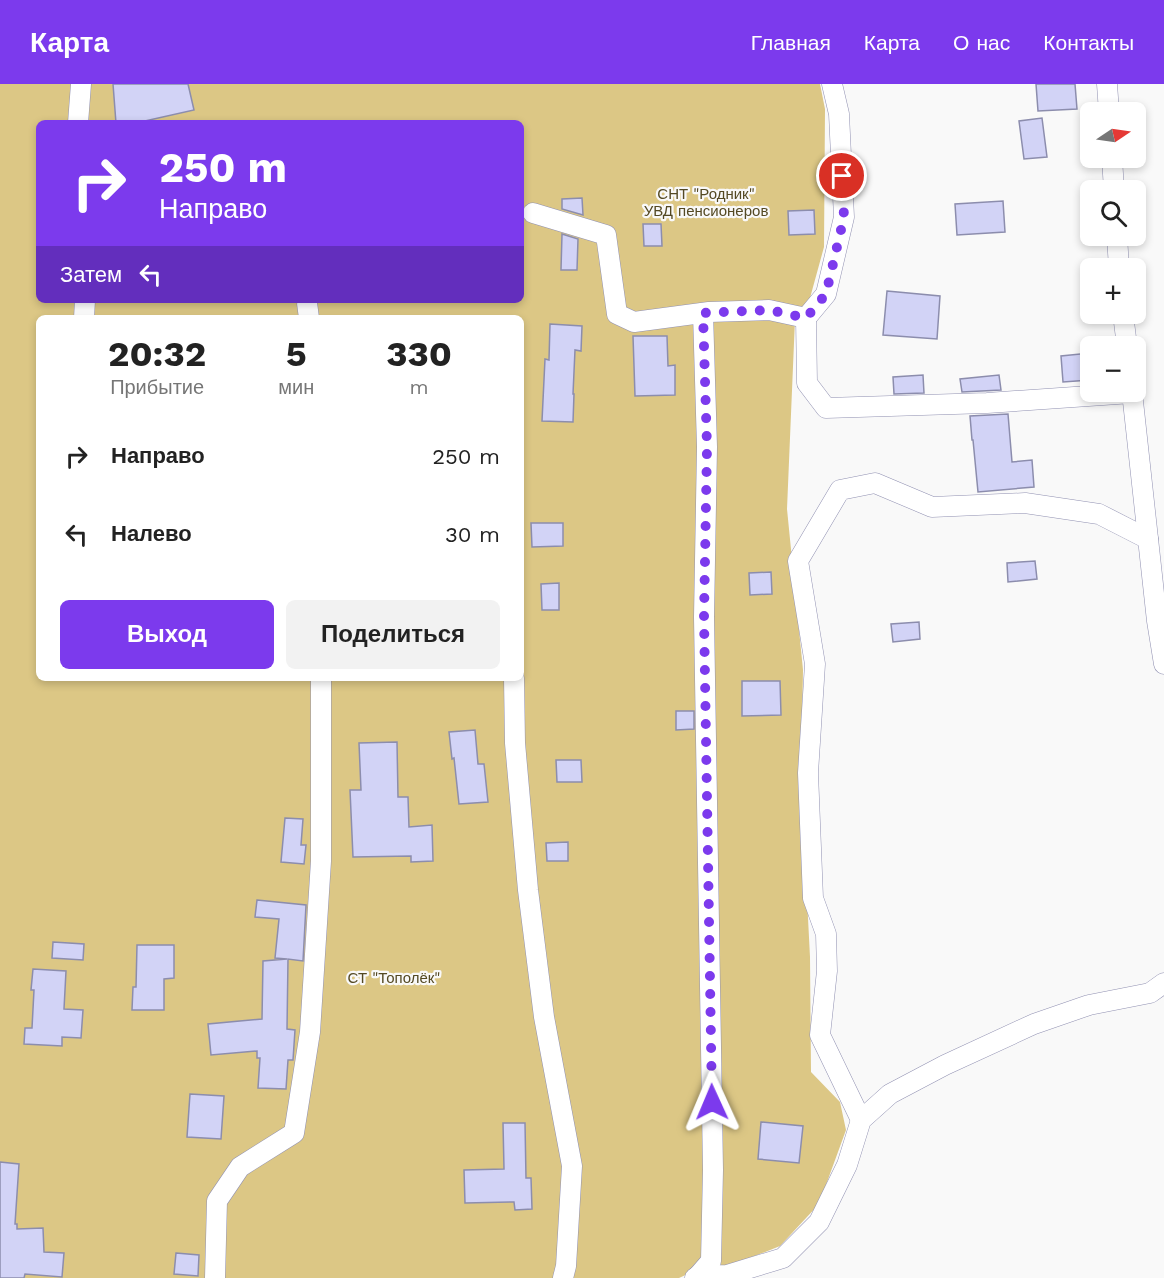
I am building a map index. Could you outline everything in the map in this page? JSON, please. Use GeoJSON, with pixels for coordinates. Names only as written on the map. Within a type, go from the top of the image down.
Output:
{"type":"FeatureCollection","features":[{"type":"Feature","properties":{"kind":"street"},"geometry":{"type":"LineString","coordinates":[[78,120],[81,84]]}},
{"type":"Feature","properties":{"kind":"street"},"geometry":{"type":"LineString","coordinates":[[832,84],[839,114],[844,217],[826,294],[806,318],[807,382],[826,408],[987,403],[1080,396]]}},
{"type":"Feature","properties":{"kind":"street"},"geometry":{"type":"LineString","coordinates":[[1107,84],[1108,102]]}},
{"type":"Feature","properties":{"kind":"street"},"geometry":{"type":"LineString","coordinates":[[533,213],[606,234],[617,314],[634,322],[703,313],[769,310],[806,318]]}},
{"type":"Feature","properties":{"kind":"street"},"geometry":{"type":"LineString","coordinates":[[696,1277],[711,1261],[713,1170],[704,617],[707,447],[703,313]]}},
{"type":"Feature","properties":{"kind":"street"},"geometry":{"type":"LineString","coordinates":[[1133,402],[1157,621],[1164,664]]}},
{"type":"Feature","properties":{"kind":"street"},"geometry":{"type":"LineString","coordinates":[[861,1120],[820,1035],[827,971],[826,934],[813,898],[808,773],[815,664],[798,561],[840,490],[874,483],[932,507],[1025,503],[1099,514],[1148,538]]}},
{"type":"Feature","properties":{"kind":"street"},"geometry":{"type":"LineString","coordinates":[[215,1278],[217,1201],[240,1167],[294,1133],[310,1032],[321,861],[321,681]]}},
{"type":"Feature","properties":{"kind":"street"},"geometry":{"type":"LineString","coordinates":[[514,681],[515,743],[528,890],[544,1017],[572,1166],[566,1266],[563,1278]]}},
{"type":"Feature","properties":{"kind":"street"},"geometry":{"type":"LineString","coordinates":[[696,1277],[727,1275],[783,1258],[819,1222],[848,1165],[861,1120],[890,1094],[945,1065],[1034,1024],[1089,1005],[1150,993],[1164,983]]}},
{"type":"Feature","properties":{"kind":"green space","name":"СТ \"Тополёк\""},"geometry":{"type":"Polygon","coordinates":[[[0,84],[820,84],[825,109],[824,247],[810,298],[795,319],[787,509],[803,670],[801,782],[810,957],[811,1072],[840,1102],[846,1130],[819,1204],[780,1246],[722,1269],[692,1272],[679,1278],[0,1278],[0,84]]]}},
{"type":"Feature","properties":{"kind":"building"},"geometry":{"type":"Polygon","coordinates":[[[113,84],[188,84],[194,110],[149,120],[116,120],[113,84]]]}},
{"type":"Feature","properties":{"kind":"building"},"geometry":{"type":"Polygon","coordinates":[[[1036,84],[1075,84],[1077,109],[1038,111],[1036,84]]]}},
{"type":"Feature","properties":{"kind":"building"},"geometry":{"type":"Polygon","coordinates":[[[1042,118],[1047,157],[1024,159],[1019,121],[1042,118]]]}},
{"type":"Feature","properties":{"kind":"building"},"geometry":{"type":"Polygon","coordinates":[[[582,198],[583,215],[562,209],[562,199],[582,198]]]}},
{"type":"Feature","properties":{"kind":"building"},"geometry":{"type":"Polygon","coordinates":[[[1003,201],[1005,232],[957,235],[955,204],[1003,201]]]}},
{"type":"Feature","properties":{"kind":"building"},"geometry":{"type":"Polygon","coordinates":[[[814,210],[815,234],[789,235],[788,211],[814,210]]]}},
{"type":"Feature","properties":{"kind":"building"},"geometry":{"type":"Polygon","coordinates":[[[643,224],[661,224],[662,246],[644,246],[643,224]]]}},
{"type":"Feature","properties":{"kind":"building"},"geometry":{"type":"Polygon","coordinates":[[[562,234],[578,239],[577,270],[561,270],[562,234]]]}},
{"type":"Feature","properties":{"kind":"building"},"geometry":{"type":"Polygon","coordinates":[[[887,291],[940,296],[937,339],[883,335],[887,291]]]}},
{"type":"Feature","properties":{"kind":"building"},"geometry":{"type":"Polygon","coordinates":[[[550,324],[582,326],[581,351],[575,350],[573,422],[542,421],[545,359],[549,360],[550,324]]]}},
{"type":"Feature","properties":{"kind":"building"},"geometry":{"type":"Polygon","coordinates":[[[633,336],[667,336],[668,366],[675,365],[675,395],[635,396],[633,336]]]}},
{"type":"Feature","properties":{"kind":"building"},"geometry":{"type":"Polygon","coordinates":[[[1080,354],[1080,381],[1063,382],[1061,356],[1080,354]]]}},
{"type":"Feature","properties":{"kind":"building"},"geometry":{"type":"Polygon","coordinates":[[[923,375],[924,393],[894,394],[893,377],[923,375]]]}},
{"type":"Feature","properties":{"kind":"building"},"geometry":{"type":"Polygon","coordinates":[[[999,375],[1001,390],[962,392],[960,379],[999,375]]]}},
{"type":"Feature","properties":{"kind":"building"},"geometry":{"type":"Polygon","coordinates":[[[1008,414],[1012,462],[1032,460],[1034,487],[978,492],[970,416],[1008,414]]]}},
{"type":"Feature","properties":{"kind":"building"},"geometry":{"type":"Polygon","coordinates":[[[531,523],[563,523],[563,546],[532,547],[531,523]]]}},
{"type":"Feature","properties":{"kind":"building"},"geometry":{"type":"Polygon","coordinates":[[[1035,561],[1037,579],[1008,582],[1007,563],[1035,561]]]}},
{"type":"Feature","properties":{"kind":"building"},"geometry":{"type":"Polygon","coordinates":[[[771,572],[772,594],[750,595],[749,573],[771,572]]]}},
{"type":"Feature","properties":{"kind":"building"},"geometry":{"type":"Polygon","coordinates":[[[559,583],[559,610],[542,610],[541,584],[559,583]]]}},
{"type":"Feature","properties":{"kind":"building"},"geometry":{"type":"Polygon","coordinates":[[[919,622],[920,639],[893,642],[891,624],[919,622]]]}},
{"type":"Feature","properties":{"kind":"building"},"geometry":{"type":"Polygon","coordinates":[[[742,681],[780,681],[781,715],[742,716],[742,681]]]}},
{"type":"Feature","properties":{"kind":"building"},"geometry":{"type":"Polygon","coordinates":[[[676,711],[694,711],[694,729],[676,730],[676,711]]]}},
{"type":"Feature","properties":{"kind":"building"},"geometry":{"type":"Polygon","coordinates":[[[475,730],[478,764],[484,764],[488,802],[459,804],[449,732],[475,730]]]}},
{"type":"Feature","properties":{"kind":"building"},"geometry":{"type":"Polygon","coordinates":[[[397,742],[398,797],[408,797],[409,827],[432,825],[433,861],[411,862],[411,856],[353,857],[350,790],[361,790],[359,743],[397,742]]]}},
{"type":"Feature","properties":{"kind":"building"},"geometry":{"type":"Polygon","coordinates":[[[556,760],[581,760],[582,782],[557,782],[556,760]]]}},
{"type":"Feature","properties":{"kind":"building"},"geometry":{"type":"Polygon","coordinates":[[[285,818],[303,819],[301,845],[306,845],[304,864],[281,862],[285,818]]]}},
{"type":"Feature","properties":{"kind":"building"},"geometry":{"type":"Polygon","coordinates":[[[568,842],[568,861],[547,861],[546,843],[568,842]]]}},
{"type":"Feature","properties":{"kind":"building"},"geometry":{"type":"Polygon","coordinates":[[[257,900],[306,905],[303,961],[288,959],[287,1029],[295,1030],[293,1060],[288,1060],[286,1089],[258,1088],[260,1058],[257,1058],[257,1051],[211,1055],[208,1024],[262,1019],[263,961],[287,959],[275,958],[279,919],[255,917],[257,900]]]}},
{"type":"Feature","properties":{"kind":"building"},"geometry":{"type":"Polygon","coordinates":[[[53,942],[84,944],[83,960],[52,958],[53,942]]]}},
{"type":"Feature","properties":{"kind":"building"},"geometry":{"type":"Polygon","coordinates":[[[137,945],[174,945],[174,978],[164,979],[164,1010],[132,1010],[133,987],[136,987],[137,945]]]}},
{"type":"Feature","properties":{"kind":"building"},"geometry":{"type":"Polygon","coordinates":[[[33,969],[66,971],[64,1009],[83,1010],[81,1038],[62,1037],[62,1046],[24,1044],[25,1028],[32,1028],[33,969]]]}},
{"type":"Feature","properties":{"kind":"building"},"geometry":{"type":"Polygon","coordinates":[[[190,1094],[224,1096],[221,1139],[187,1137],[190,1094]]]}},
{"type":"Feature","properties":{"kind":"building"},"geometry":{"type":"Polygon","coordinates":[[[761,1122],[803,1126],[799,1163],[758,1159],[761,1122]]]}},
{"type":"Feature","properties":{"kind":"building"},"geometry":{"type":"Polygon","coordinates":[[[503,1123],[525,1123],[526,1178],[531,1178],[532,1209],[515,1210],[514,1202],[465,1203],[464,1170],[504,1169],[503,1123]]]}},
{"type":"Feature","properties":{"kind":"building"},"geometry":{"type":"Polygon","coordinates":[[[0,1162],[19,1164],[15,1224],[17,1224],[17,1229],[43,1228],[44,1252],[64,1253],[62,1277],[25,1274],[24,1278],[0,1278],[0,1162]]]}},
{"type":"Feature","properties":{"kind":"building"},"geometry":{"type":"Polygon","coordinates":[[[176,1253],[199,1255],[198,1276],[174,1274],[176,1253]]]}},
{"type":"Feature","properties":{"kind":"route"},"geometry":{"type":"LineString","coordinates":[[712,1102],[704,617],[707,447],[703,313],[769,310],[806,318],[826,294],[844,217],[842,176]]}},
{"type":"Feature","properties":{"kind":"park label","name":"СНТ \"Родник\" УВД пенсионеров"},"geometry":{"type":"Point","coordinates":[706,202]}}]}
